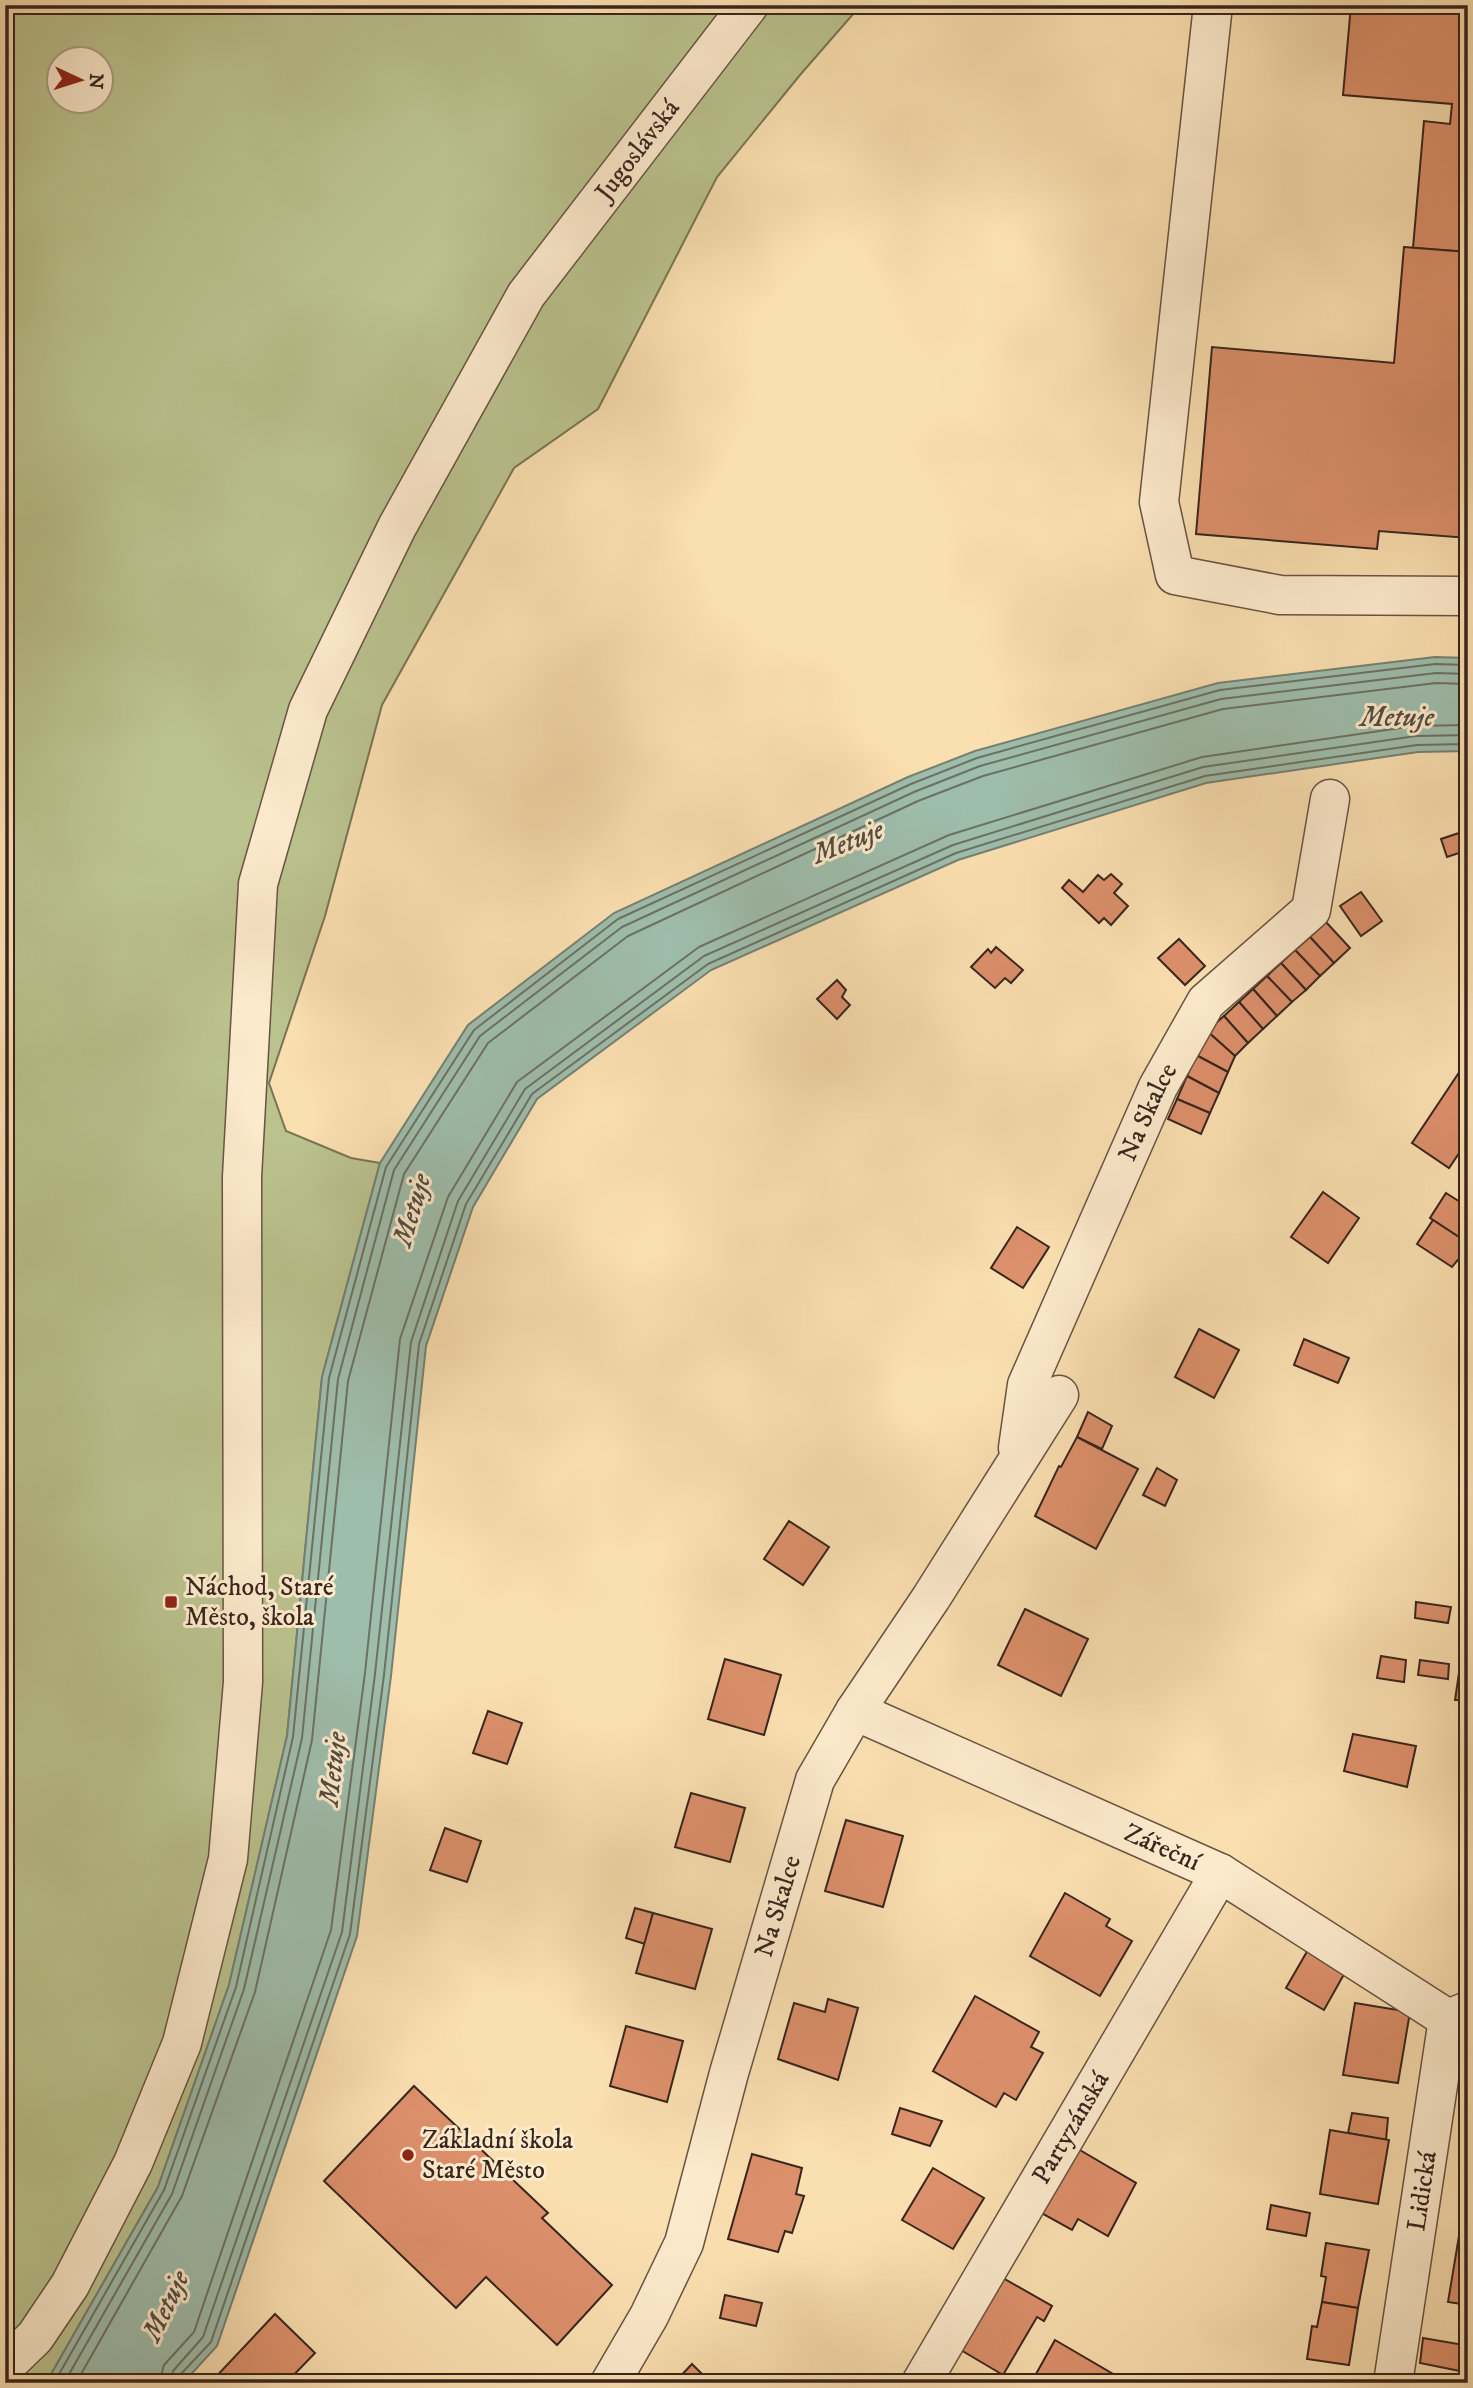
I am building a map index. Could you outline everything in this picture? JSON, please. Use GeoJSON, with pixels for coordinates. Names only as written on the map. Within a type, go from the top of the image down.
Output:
{"type":"FeatureCollection","features":[{"type":"Feature","properties":{"kind":"street","name":"Jugoslávská"},"geometry":{"type":"LineString","coordinates":[[5,2366],[35,2337],[70,2285],[133,2162],[182,2043],[228,1859],[243,1682],[242,1177],[258,884],[308,710],[397,527],[526,295],[749,5]]}},
{"type":"Feature","properties":{"kind":"street"},"geometry":{"type":"LineString","coordinates":[[1213,5],[1159,502],[1175,575],[1280,595],[1468,596]]}},
{"type":"Feature","properties":{"kind":"street","name":"Na Skalce"},"geometry":{"type":"LineString","coordinates":[[1015,1464],[1027,1385],[1158,1087],[1206,1002],[1311,910],[1330,799]]}},
{"type":"Feature","properties":{"kind":"street","name":"Na Skalce"},"geometry":{"type":"LineString","coordinates":[[610,2383],[649,2316],[684,2243],[729,2073],[815,1780],[855,1711],[931,1598],[1059,1395]]}},
{"type":"Feature","properties":{"kind":"street","name":"Zářeční"},"geometry":{"type":"LineString","coordinates":[[855,1711],[1220,1873],[1458,2015]]}},
{"type":"Feature","properties":{"kind":"street","name":"Partyzánská"},"geometry":{"type":"LineString","coordinates":[[921,2383],[1220,1873]]}},
{"type":"Feature","properties":{"kind":"street","name":"Lidická"},"geometry":{"type":"LineString","coordinates":[[1393,2383],[1458,2015]]}},
{"type":"Feature","properties":{"kind":"green space"},"geometry":{"type":"Polygon","coordinates":[[[5,5],[861,5],[717,177],[598,409],[514,468],[382,705],[325,916],[269,1083],[286,1131],[351,1158],[380,1163],[322,1377],[287,1736],[229,1985],[158,2187],[46,2383],[5,2383],[5,5]]]}},
{"type":"Feature","properties":{"kind":"water","name":"Metuje"},"geometry":{"type":"Polygon","coordinates":[[[1435,657],[1468,658],[1468,751],[1418,752],[1206,783],[958,860],[711,970],[537,1099],[473,1207],[426,1346],[391,1676],[357,1936],[217,2346],[183,2383],[46,2383],[158,2187],[229,1985],[287,1736],[322,1377],[380,1163],[468,1025],[614,913],[908,777],[975,751],[1218,683],[1435,657]]]}},
{"type":"Feature","properties":{"kind":"building"},"geometry":{"type":"Polygon","coordinates":[[[1351,5],[1468,5],[1468,252],[1413,248],[1424,121],[1450,124],[1452,104],[1343,95],[1351,5]]]}},
{"type":"Feature","properties":{"kind":"building"},"geometry":{"type":"Polygon","coordinates":[[[1404,247],[1468,252],[1468,538],[1379,531],[1377,549],[1196,534],[1212,347],[1394,363],[1404,247]]]}},
{"type":"Feature","properties":{"kind":"building"},"geometry":{"type":"Polygon","coordinates":[[[1468,830],[1468,850],[1447,857],[1441,839],[1468,830]]]}},
{"type":"Feature","properties":{"kind":"building"},"geometry":{"type":"Polygon","coordinates":[[[1111,874],[1122,884],[1114,893],[1128,906],[1111,925],[1104,918],[1099,923],[1062,888],[1069,880],[1083,892],[1098,875],[1104,880],[1111,874]]]}},
{"type":"Feature","properties":{"kind":"building"},"geometry":{"type":"Polygon","coordinates":[[[1361,892],[1382,921],[1361,936],[1340,906],[1361,892]]]}},
{"type":"Feature","properties":{"kind":"building"},"geometry":{"type":"Polygon","coordinates":[[[1326,922],[1350,948],[1334,963],[1310,937],[1326,922]]]}},
{"type":"Feature","properties":{"kind":"building"},"geometry":{"type":"Polygon","coordinates":[[[1310,937],[1334,963],[1320,976],[1295,950],[1310,937]]]}},
{"type":"Feature","properties":{"kind":"building"},"geometry":{"type":"Polygon","coordinates":[[[1179,939],[1205,966],[1185,985],[1158,958],[1179,939]]]}},
{"type":"Feature","properties":{"kind":"building"},"geometry":{"type":"Polygon","coordinates":[[[996,947],[1023,970],[1011,983],[1005,978],[995,988],[971,967],[988,949],[991,953],[996,947]]]}},
{"type":"Feature","properties":{"kind":"building"},"geometry":{"type":"Polygon","coordinates":[[[1295,950],[1320,976],[1306,990],[1281,963],[1295,950]]]}},
{"type":"Feature","properties":{"kind":"building"},"geometry":{"type":"Polygon","coordinates":[[[1281,963],[1306,990],[1292,1002],[1267,976],[1281,963]]]}},
{"type":"Feature","properties":{"kind":"building"},"geometry":{"type":"Polygon","coordinates":[[[1267,976],[1292,1002],[1277,1016],[1253,989],[1267,976]]]}},
{"type":"Feature","properties":{"kind":"building"},"geometry":{"type":"Polygon","coordinates":[[[837,980],[846,990],[842,997],[850,1005],[837,1019],[817,999],[837,980]]]}},
{"type":"Feature","properties":{"kind":"building"},"geometry":{"type":"Polygon","coordinates":[[[1253,989],[1277,1016],[1263,1029],[1239,1002],[1253,989]]]}},
{"type":"Feature","properties":{"kind":"building"},"geometry":{"type":"Polygon","coordinates":[[[1239,1002],[1263,1029],[1248,1043],[1224,1016],[1239,1002]]]}},
{"type":"Feature","properties":{"kind":"building"},"geometry":{"type":"Polygon","coordinates":[[[1224,1016],[1248,1043],[1235,1056],[1207,1031],[1224,1016]]]}},
{"type":"Feature","properties":{"kind":"building"},"geometry":{"type":"Polygon","coordinates":[[[1207,1031],[1235,1056],[1228,1072],[1196,1055],[1207,1031]]]}},
{"type":"Feature","properties":{"kind":"building"},"geometry":{"type":"Polygon","coordinates":[[[1196,1055],[1228,1072],[1219,1093],[1187,1076],[1196,1055]]]}},
{"type":"Feature","properties":{"kind":"building"},"geometry":{"type":"Polygon","coordinates":[[[1468,1059],[1468,1140],[1449,1168],[1412,1143],[1468,1059]]]}},
{"type":"Feature","properties":{"kind":"building"},"geometry":{"type":"Polygon","coordinates":[[[1187,1076],[1219,1093],[1210,1113],[1177,1099],[1187,1076]]]}},
{"type":"Feature","properties":{"kind":"building"},"geometry":{"type":"Polygon","coordinates":[[[1177,1099],[1210,1113],[1201,1134],[1168,1119],[1177,1099]]]}},
{"type":"Feature","properties":{"kind":"building"},"geometry":{"type":"Polygon","coordinates":[[[1323,1192],[1359,1218],[1328,1263],[1291,1237],[1323,1192]]]}},
{"type":"Feature","properties":{"kind":"building"},"geometry":{"type":"Polygon","coordinates":[[[1446,1193],[1468,1207],[1468,1243],[1430,1218],[1446,1193]]]}},
{"type":"Feature","properties":{"kind":"building"},"geometry":{"type":"Polygon","coordinates":[[[1433,1220],[1468,1243],[1468,1248],[1452,1267],[1417,1244],[1433,1220]]]}},
{"type":"Feature","properties":{"kind":"building"},"geometry":{"type":"Polygon","coordinates":[[[1017,1227],[1049,1247],[1023,1288],[991,1268],[1017,1227]]]}},
{"type":"Feature","properties":{"kind":"building"},"geometry":{"type":"Polygon","coordinates":[[[1199,1329],[1239,1350],[1214,1398],[1175,1377],[1199,1329]]]}},
{"type":"Feature","properties":{"kind":"building"},"geometry":{"type":"Polygon","coordinates":[[[1304,1339],[1349,1358],[1338,1383],[1294,1365],[1304,1339]]]}},
{"type":"Feature","properties":{"kind":"building"},"geometry":{"type":"Polygon","coordinates":[[[1088,1412],[1112,1426],[1102,1449],[1077,1437],[1088,1412]]]}},
{"type":"Feature","properties":{"kind":"building"},"geometry":{"type":"Polygon","coordinates":[[[1077,1437],[1138,1469],[1096,1549],[1035,1516],[1059,1466],[1061,1467],[1077,1437]]]}},
{"type":"Feature","properties":{"kind":"building"},"geometry":{"type":"Polygon","coordinates":[[[1157,1468],[1177,1480],[1165,1506],[1143,1495],[1157,1468]]]}},
{"type":"Feature","properties":{"kind":"building"},"geometry":{"type":"Polygon","coordinates":[[[789,1521],[829,1547],[803,1585],[764,1559],[789,1521]]]}},
{"type":"Feature","properties":{"kind":"building"},"geometry":{"type":"Polygon","coordinates":[[[1416,1602],[1451,1607],[1448,1623],[1415,1618],[1416,1602]]]}},
{"type":"Feature","properties":{"kind":"building"},"geometry":{"type":"Polygon","coordinates":[[[1025,1609],[1088,1639],[1061,1696],[998,1665],[1025,1609]]]}},
{"type":"Feature","properties":{"kind":"building"},"geometry":{"type":"Polygon","coordinates":[[[1464,1640],[1468,1641],[1468,1667],[1460,1666],[1464,1640]]]}},
{"type":"Feature","properties":{"kind":"building"},"geometry":{"type":"Polygon","coordinates":[[[1381,1656],[1406,1660],[1404,1682],[1377,1678],[1381,1656]]]}},
{"type":"Feature","properties":{"kind":"building"},"geometry":{"type":"Polygon","coordinates":[[[725,1659],[781,1675],[764,1735],[708,1719],[725,1659]]]}},
{"type":"Feature","properties":{"kind":"building"},"geometry":{"type":"Polygon","coordinates":[[[1420,1660],[1449,1664],[1448,1679],[1418,1675],[1420,1660]]]}},
{"type":"Feature","properties":{"kind":"building"},"geometry":{"type":"Polygon","coordinates":[[[1460,1666],[1468,1667],[1468,1711],[1460,1710],[1461,1700],[1455,1700],[1460,1666]]]}},
{"type":"Feature","properties":{"kind":"building"},"geometry":{"type":"Polygon","coordinates":[[[488,1711],[522,1723],[507,1764],[473,1753],[488,1711]]]}},
{"type":"Feature","properties":{"kind":"building"},"geometry":{"type":"Polygon","coordinates":[[[1353,1734],[1416,1746],[1407,1787],[1344,1771],[1353,1734]]]}},
{"type":"Feature","properties":{"kind":"building"},"geometry":{"type":"Polygon","coordinates":[[[691,1793],[745,1808],[730,1862],[675,1847],[691,1793]]]}},
{"type":"Feature","properties":{"kind":"building"},"geometry":{"type":"Polygon","coordinates":[[[846,1820],[903,1836],[883,1907],[825,1891],[846,1820]]]}},
{"type":"Feature","properties":{"kind":"building"},"geometry":{"type":"Polygon","coordinates":[[[445,1828],[481,1841],[467,1882],[430,1870],[445,1828]]]}},
{"type":"Feature","properties":{"kind":"building"},"geometry":{"type":"Polygon","coordinates":[[[1065,1893],[1110,1919],[1106,1926],[1132,1941],[1100,1996],[1030,1956],[1065,1893]]]}},
{"type":"Feature","properties":{"kind":"building"},"geometry":{"type":"Polygon","coordinates":[[[635,1908],[653,1913],[645,1944],[626,1938],[635,1908]]]}},
{"type":"Feature","properties":{"kind":"building"},"geometry":{"type":"Polygon","coordinates":[[[653,1913],[712,1929],[695,1989],[636,1973],[653,1913]]]}},
{"type":"Feature","properties":{"kind":"building"},"geometry":{"type":"Polygon","coordinates":[[[1309,1948],[1347,1969],[1324,2010],[1286,1988],[1309,1948]]]}},
{"type":"Feature","properties":{"kind":"building"},"geometry":{"type":"Polygon","coordinates":[[[975,1996],[1039,2032],[1031,2047],[1043,2053],[1016,2100],[1004,2093],[996,2107],[933,2071],[975,1996]]]}},
{"type":"Feature","properties":{"kind":"building"},"geometry":{"type":"Polygon","coordinates":[[[828,1999],[858,2008],[838,2080],[778,2059],[794,2003],[825,2012],[828,1999]]]}},
{"type":"Feature","properties":{"kind":"building"},"geometry":{"type":"Polygon","coordinates":[[[1355,2003],[1410,2012],[1398,2083],[1343,2075],[1355,2003]]]}},
{"type":"Feature","properties":{"kind":"building"},"geometry":{"type":"Polygon","coordinates":[[[626,2026],[683,2041],[667,2102],[610,2086],[626,2026]]]}},
{"type":"Feature","properties":{"kind":"building"},"geometry":{"type":"Polygon","coordinates":[[[414,2086],[548,2213],[542,2218],[612,2285],[557,2345],[486,2277],[456,2308],[324,2181],[414,2086]]]}},
{"type":"Feature","properties":{"kind":"building"},"geometry":{"type":"Polygon","coordinates":[[[900,2108],[942,2121],[930,2146],[892,2134],[900,2108]]]}},
{"type":"Feature","properties":{"kind":"building"},"geometry":{"type":"Polygon","coordinates":[[[1352,2113],[1388,2118],[1386,2140],[1348,2133],[1352,2113]]]}},
{"type":"Feature","properties":{"kind":"building"},"geometry":{"type":"Polygon","coordinates":[[[1330,2130],[1389,2140],[1378,2204],[1320,2194],[1330,2130]]]}},
{"type":"Feature","properties":{"kind":"building"},"geometry":{"type":"Polygon","coordinates":[[[1073,2146],[1136,2183],[1108,2236],[1078,2219],[1072,2230],[1034,2209],[1073,2146]]]}},
{"type":"Feature","properties":{"kind":"building"},"geometry":{"type":"Polygon","coordinates":[[[752,2154],[802,2168],[796,2194],[804,2196],[792,2233],[785,2231],[778,2252],[728,2239],[752,2154]]]}},
{"type":"Feature","properties":{"kind":"building"},"geometry":{"type":"Polygon","coordinates":[[[933,2168],[984,2198],[953,2249],[902,2220],[933,2168]]]}},
{"type":"Feature","properties":{"kind":"building"},"geometry":{"type":"Polygon","coordinates":[[[1271,2205],[1310,2213],[1306,2236],[1267,2229],[1271,2205]]]}},
{"type":"Feature","properties":{"kind":"building"},"geometry":{"type":"Polygon","coordinates":[[[1462,2218],[1468,2219],[1468,2305],[1448,2302],[1462,2218]]]}},
{"type":"Feature","properties":{"kind":"building"},"geometry":{"type":"Polygon","coordinates":[[[1326,2243],[1369,2250],[1358,2308],[1322,2302],[1326,2277],[1321,2276],[1326,2243]]]}},
{"type":"Feature","properties":{"kind":"building"},"geometry":{"type":"Polygon","coordinates":[[[996,2274],[1052,2306],[1044,2321],[1037,2317],[1003,2375],[954,2346],[996,2274]]]}},
{"type":"Feature","properties":{"kind":"building"},"geometry":{"type":"Polygon","coordinates":[[[725,2295],[762,2303],[756,2326],[720,2318],[725,2295]]]}},
{"type":"Feature","properties":{"kind":"building"},"geometry":{"type":"Polygon","coordinates":[[[1322,2302],[1358,2308],[1349,2365],[1307,2359],[1312,2326],[1317,2327],[1322,2302]]]}},
{"type":"Feature","properties":{"kind":"building"},"geometry":{"type":"Polygon","coordinates":[[[275,2314],[315,2353],[286,2383],[210,2383],[275,2314]]]}},
{"type":"Feature","properties":{"kind":"building"},"geometry":{"type":"Polygon","coordinates":[[[1423,2338],[1464,2345],[1460,2371],[1420,2363],[1423,2338]]]}},
{"type":"Feature","properties":{"kind":"building"},"geometry":{"type":"Polygon","coordinates":[[[1055,2340],[1125,2381],[1124,2383],[1031,2383],[1055,2340]]]}},
{"type":"Feature","properties":{"kind":"building"},"geometry":{"type":"Polygon","coordinates":[[[692,2364],[711,2383],[674,2383],[692,2364]]]}},
{"type":"Feature","properties":{"kind":"place","name":"Náchod, Staré Město, škola"},"geometry":{"type":"Point","coordinates":[171,1602]}},
{"type":"Feature","properties":{"kind":"place","name":"Základní škola Staré Město"},"geometry":{"type":"Point","coordinates":[408,2155]}}]}
